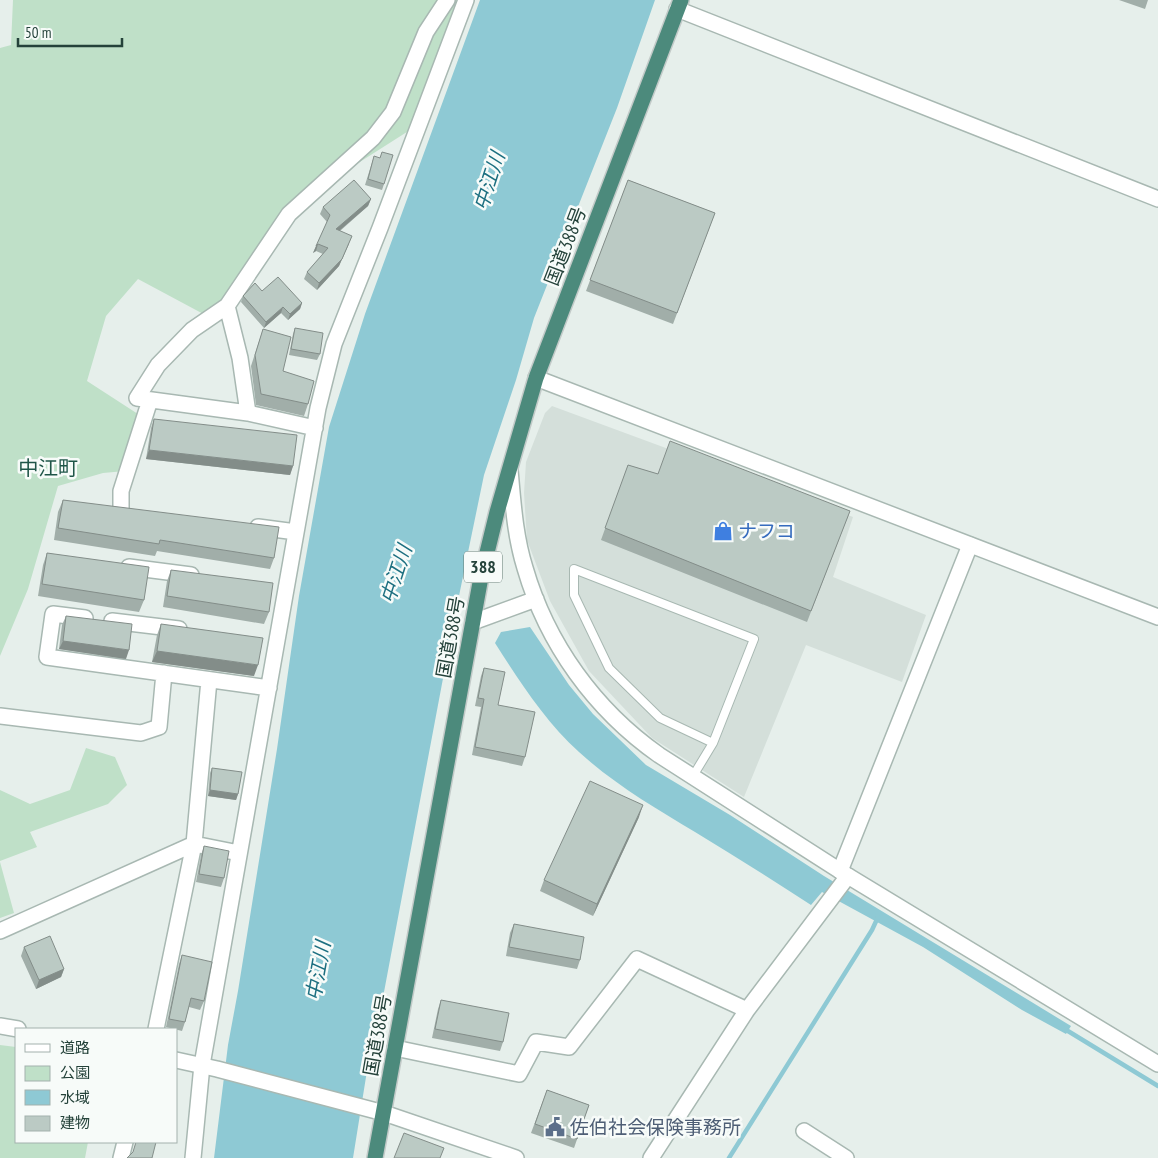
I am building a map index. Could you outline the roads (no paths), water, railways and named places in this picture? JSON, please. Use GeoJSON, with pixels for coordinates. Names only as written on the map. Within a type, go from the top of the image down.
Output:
{"type":"FeatureCollection","features":[{"type":"Feature","properties":{"kind":"highway","name":"国道388号"},"geometry":{"type":"LineString","coordinates":[[375,1158],[378,1111],[395,1048],[488,546],[536,378],[679,5]]}},
{"type":"Feature","properties":{"kind":"street"},"geometry":{"type":"LineString","coordinates":[[315,428],[248,414],[137,398],[158,365],[192,330],[227,306],[289,214],[373,138],[393,112],[426,32],[447,0]]}},
{"type":"Feature","properties":{"kind":"street"},"geometry":{"type":"LineString","coordinates":[[192,1158],[202,1065],[315,428],[334,344],[466,0]]}},
{"type":"Feature","properties":{"kind":"street"},"geometry":{"type":"LineString","coordinates":[[679,5],[1158,199]]}},
{"type":"Feature","properties":{"kind":"street"},"geometry":{"type":"LineString","coordinates":[[227,306],[240,358],[248,414]]}},
{"type":"Feature","properties":{"kind":"street"},"geometry":{"type":"LineString","coordinates":[[536,378],[1158,617]]}},
{"type":"Feature","properties":{"kind":"street"},"geometry":{"type":"LineString","coordinates":[[104,508],[126,511],[121,491],[150,400]]}},
{"type":"Feature","properties":{"kind":"street"},"geometry":{"type":"LineString","coordinates":[[510,466],[516,529],[525,569],[536,599],[554,639],[571,666],[611,715],[645,745],[843,877],[1158,1064]]}},
{"type":"Feature","properties":{"kind":"street"},"geometry":{"type":"LineString","coordinates":[[248,526],[296,532]]}},
{"type":"Feature","properties":{"kind":"street"},"geometry":{"type":"LineString","coordinates":[[651,1158],[747,1010],[829,900],[843,877],[970,545]]}},
{"type":"Feature","properties":{"kind":"street"},"geometry":{"type":"LineString","coordinates":[[115,566],[202,576]]}},
{"type":"Feature","properties":{"kind":"street"},"geometry":{"type":"LineString","coordinates":[[269,585],[287,587]]}},
{"type":"Feature","properties":{"kind":"street"},"geometry":{"type":"LineString","coordinates":[[473,622],[536,599]]}},
{"type":"Feature","properties":{"kind":"street"},"geometry":{"type":"LineString","coordinates":[[190,630],[53,614],[47,657],[269,688]]}},
{"type":"Feature","properties":{"kind":"street"},"geometry":{"type":"LineString","coordinates":[[260,638],[277,640]]}},
{"type":"Feature","properties":{"kind":"street"},"geometry":{"type":"LineString","coordinates":[[0,716],[140,733],[159,727],[164,673]]}},
{"type":"Feature","properties":{"kind":"street"},"geometry":{"type":"LineString","coordinates":[[156,1028],[194,844],[208,680]]}},
{"type":"Feature","properties":{"kind":"street"},"geometry":{"type":"LineString","coordinates":[[0,931],[194,844],[239,853]]}},
{"type":"Feature","properties":{"kind":"street"},"geometry":{"type":"LineString","coordinates":[[395,1048],[519,1074],[536,1042],[569,1047],[637,959],[747,1010]]}},
{"type":"Feature","properties":{"kind":"street"},"geometry":{"type":"LineString","coordinates":[[0,1026],[15,1028]]}},
{"type":"Feature","properties":{"kind":"street"},"geometry":{"type":"LineString","coordinates":[[178,1060],[378,1111],[516,1158]]}},
{"type":"Feature","properties":{"kind":"street"},"geometry":{"type":"LineString","coordinates":[[804,1131],[846,1158]]}},
{"type":"Feature","properties":{"kind":"street"},"geometry":{"type":"LineString","coordinates":[[122,1158],[125,1143]]}},
{"type":"Feature","properties":{"kind":"lane"},"geometry":{"type":"LineString","coordinates":[[694,776],[713,743],[754,639],[574,569],[574,594],[610,668],[660,718],[713,743]]}},
{"type":"Feature","properties":{"kind":"water","name":"中江川"},"geometry":{"type":"Polygon","coordinates":[[[480,0],[655,0],[617,108],[534,318],[516,380],[484,475],[454,620],[384,992],[366,1077],[353,1158],[214,1158],[228,1045],[277,749],[299,596],[329,427],[365,314],[480,0]]]}},
{"type":"Feature","properties":{"kind":"water"},"geometry":{"type":"Polygon","coordinates":[[[530,627],[569,685],[593,714],[646,765],[1071,1026],[1066,1034],[1022,1010],[923,947],[822,892],[811,905],[650,805],[606,775],[579,752],[544,714],[495,643],[501,632],[530,627]]]}},
{"type":"Feature","properties":{"kind":"waterway"},"geometry":{"type":"LineString","coordinates":[[729,1158],[872,930],[878,917]]}},
{"type":"Feature","properties":{"kind":"waterway"},"geometry":{"type":"LineString","coordinates":[[1063,1028],[1158,1086]]}},
{"type":"Feature","properties":{"kind":"place","name":"ナフコ"},"geometry":{"type":"Point","coordinates":[723,531]}},
{"type":"Feature","properties":{"kind":"place","name":"佐伯社会保険事務所"},"geometry":{"type":"Point","coordinates":[555,1127]}},
{"type":"Feature","properties":{"kind":"district","name":"中江町"},"geometry":{"type":"Point","coordinates":[48,468]}}]}
